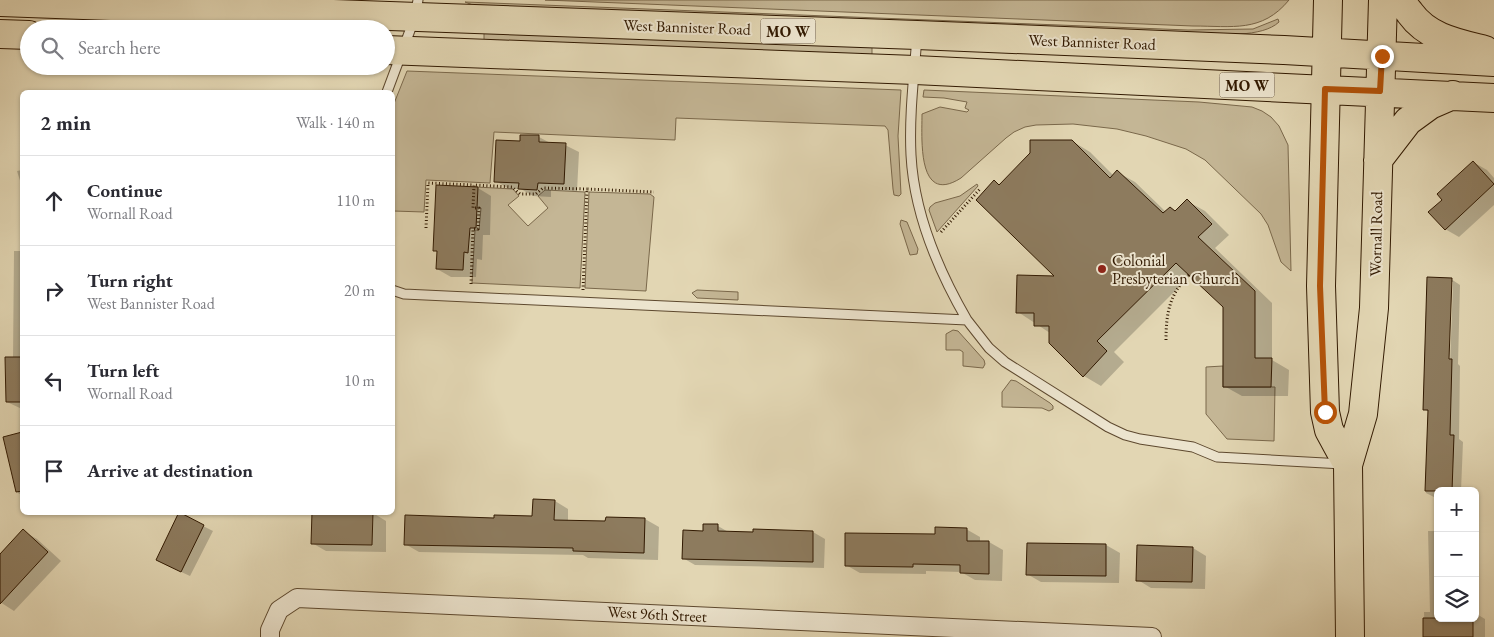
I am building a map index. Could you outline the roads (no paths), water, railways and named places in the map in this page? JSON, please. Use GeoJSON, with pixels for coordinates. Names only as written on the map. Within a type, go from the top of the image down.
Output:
{"type":"FeatureCollection","features":[{"type":"Feature","properties":{"kind":"main road","name":"Wornall Road"},"geometry":{"type":"LineString","coordinates":[[1328,0],[1320,286],[1325,412],[1329,430],[1348,465]]}},
{"type":"Feature","properties":{"kind":"main road","name":"Wornall Road"},"geometry":{"type":"LineString","coordinates":[[1350,637],[1348,465],[1363,414],[1374,308],[1383,0]]}},
{"type":"Feature","properties":{"kind":"main road"},"geometry":{"type":"LineString","coordinates":[[1403,0],[1403,3],[1415,20],[1429,33],[1454,42],[1494,52]]}},
{"type":"Feature","properties":{"kind":"main road","name":"West Bannister Road"},"geometry":{"type":"LineString","coordinates":[[0,2],[416,9],[917,35],[1326,52],[1494,62]]}},
{"type":"Feature","properties":{"kind":"main road"},"geometry":{"type":"LineString","coordinates":[[0,34],[20,35]]}},
{"type":"Feature","properties":{"kind":"main road","name":"MO W"},"geometry":{"type":"LineString","coordinates":[[395,51],[915,70],[1494,98]]}},
{"type":"Feature","properties":{"kind":"main road"},"geometry":{"type":"LineString","coordinates":[[1378,160],[1408,121],[1430,106],[1453,95]]}},
{"type":"Feature","properties":{"kind":"street","name":"West 96th Street"},"geometry":{"type":"LineString","coordinates":[[270,637],[270,630],[279,610],[297,598],[1152,637]]}},
{"type":"Feature","properties":{"kind":"lane"},"geometry":{"type":"LineString","coordinates":[[395,51],[416,9]]}},
{"type":"Feature","properties":{"kind":"lane"},"geometry":{"type":"LineString","coordinates":[[917,35],[910,138],[913,179],[919,208],[936,261],[967,320],[989,348],[1005,362],[1095,419],[1125,435],[1193,447],[1217,458],[1348,465]]}},
{"type":"Feature","properties":{"kind":"lane"},"geometry":{"type":"LineString","coordinates":[[387,90],[390,75]]}},
{"type":"Feature","properties":{"kind":"lane"},"geometry":{"type":"LineString","coordinates":[[395,291],[404,294],[967,320]]}},
{"type":"Feature","properties":{"kind":"place","name":"Colonial Presbyterian Church"},"geometry":{"type":"Point","coordinates":[1102,269]}}]}
